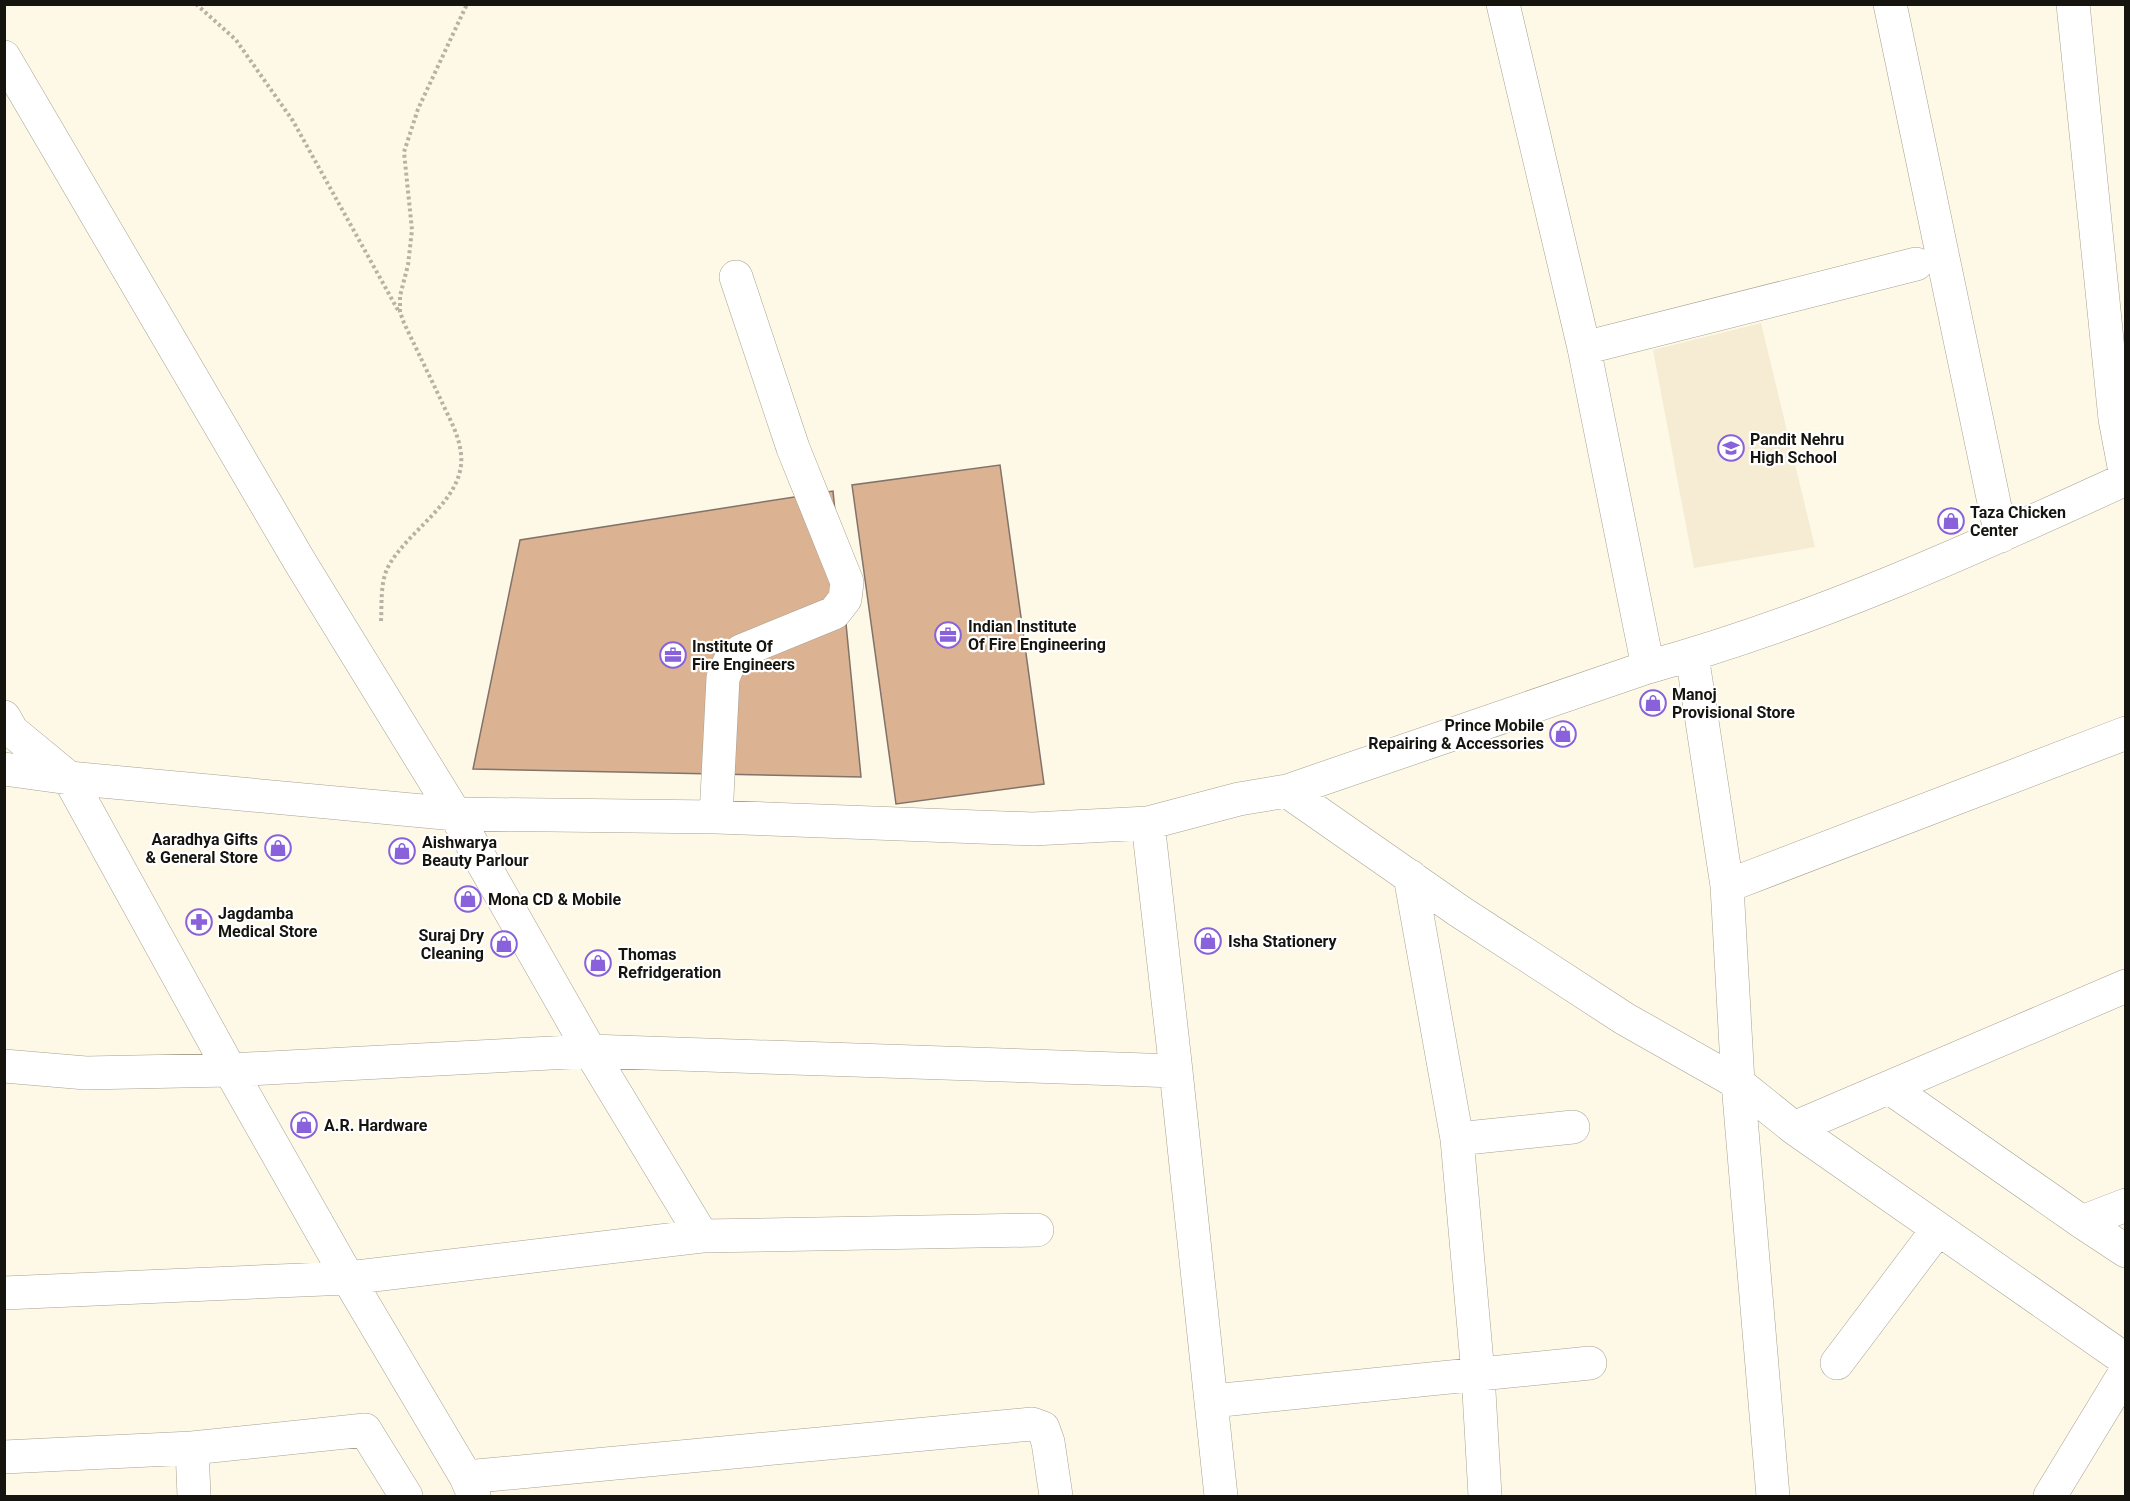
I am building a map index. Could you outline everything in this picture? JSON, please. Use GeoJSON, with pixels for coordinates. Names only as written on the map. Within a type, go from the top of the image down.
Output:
{"type":"FeatureCollection","features":[{"type":"Feature","properties":{"kind":"street"},"geometry":{"type":"LineString","coordinates":[[1503,4],[1584,348],[1648,667]]}},
{"type":"Feature","properties":{"kind":"street"},"geometry":{"type":"LineString","coordinates":[[1890,4],[2001,536]]}},
{"type":"Feature","properties":{"kind":"street"},"geometry":{"type":"LineString","coordinates":[[4,769],[69,778],[455,814],[716,817],[1033,829],[1148,823],[1239,799],[1287,791],[1822,609],[2001,536],[2126,478],[2115,419],[2073,4]]}},
{"type":"Feature","properties":{"kind":"street"},"geometry":{"type":"LineString","coordinates":[[4,57],[300,562],[455,814],[590,1051],[702,1236]]}},
{"type":"Feature","properties":{"kind":"street"},"geometry":{"type":"LineString","coordinates":[[1584,348],[1916,264]]}},
{"type":"Feature","properties":{"kind":"street"},"geometry":{"type":"LineString","coordinates":[[716,817],[723,678],[729,663],[741,651],[834,613],[845,599],[847,582],[792,448],[736,276]]}},
{"type":"Feature","properties":{"kind":"street"},"geometry":{"type":"LineString","coordinates":[[1692,655],[1727,886],[1738,1083],[1773,1497]]}},
{"type":"Feature","properties":{"kind":"street"},"geometry":{"type":"LineString","coordinates":[[4,717],[12,731],[69,778],[230,1070],[470,1487],[1032,1424],[1043,1428],[1048,1442],[1056,1497]]}},
{"type":"Feature","properties":{"kind":"street"},"geometry":{"type":"LineString","coordinates":[[1727,886],[2126,733]]}},
{"type":"Feature","properties":{"kind":"street"},"geometry":{"type":"LineString","coordinates":[[1287,791],[1625,1019],[1738,1083],[1794,1128],[2126,1360]]}},
{"type":"Feature","properties":{"kind":"street"},"geometry":{"type":"LineString","coordinates":[[1148,823],[1221,1497]]}},
{"type":"Feature","properties":{"kind":"street"},"geometry":{"type":"LineString","coordinates":[[1410,876],[1457,1139],[1478,1374],[1485,1497]]}},
{"type":"Feature","properties":{"kind":"street"},"geometry":{"type":"LineString","coordinates":[[1794,1128],[2126,986]]}},
{"type":"Feature","properties":{"kind":"street"},"geometry":{"type":"LineString","coordinates":[[4,1066],[86,1073],[230,1070],[590,1051],[1176,1071]]}},
{"type":"Feature","properties":{"kind":"street"},"geometry":{"type":"LineString","coordinates":[[1890,1088],[2126,1251]]}},
{"type":"Feature","properties":{"kind":"street"},"geometry":{"type":"LineString","coordinates":[[1457,1139],[1573,1127]]}},
{"type":"Feature","properties":{"kind":"street"},"geometry":{"type":"LineString","coordinates":[[2082,1222],[2126,1205]]}},
{"type":"Feature","properties":{"kind":"street"},"geometry":{"type":"LineString","coordinates":[[1837,1363],[1938,1229]]}},
{"type":"Feature","properties":{"kind":"street"},"geometry":{"type":"LineString","coordinates":[[4,1293],[348,1278],[702,1236],[1037,1230]]}},
{"type":"Feature","properties":{"kind":"street"},"geometry":{"type":"LineString","coordinates":[[1212,1401],[1590,1364]]}},
{"type":"Feature","properties":{"kind":"street"},"geometry":{"type":"LineString","coordinates":[[2050,1497],[2126,1371]]}},
{"type":"Feature","properties":{"kind":"street"},"geometry":{"type":"LineString","coordinates":[[4,1457],[192,1448],[365,1430],[406,1497]]}},
{"type":"Feature","properties":{"kind":"street"},"geometry":{"type":"LineString","coordinates":[[192,1448],[194,1497]]}},
{"type":"Feature","properties":{"kind":"path"},"geometry":{"type":"LineString","coordinates":[[196,4],[236,40],[293,121],[400,312],[456,433],[461,455],[460,474],[452,492],[403,545],[388,567],[384,579],[380,632]]}},
{"type":"Feature","properties":{"kind":"path"},"geometry":{"type":"LineString","coordinates":[[400,312],[400,297],[408,265],[412,230],[404,152],[418,109],[467,4]]}},
{"type":"Feature","properties":{"kind":"shaded area","name":"Pandit Nehru High School"},"geometry":{"type":"Polygon","coordinates":[[[1761,323],[1815,547],[1694,568],[1653,350],[1761,323]]]}},
{"type":"Feature","properties":{"kind":"building","name":"Indian Institute Of Fire Engineering"},"geometry":{"type":"Polygon","coordinates":[[[1000,465],[1044,784],[896,804],[852,485],[1000,465]]]}},
{"type":"Feature","properties":{"kind":"building","name":"Institute Of Fire Engineers"},"geometry":{"type":"Polygon","coordinates":[[[833,491],[861,777],[473,769],[520,540],[833,491]]]}},
{"type":"Feature","properties":{"kind":"place","name":"Pandit Nehru High School"},"geometry":{"type":"Point","coordinates":[1731,448]}},
{"type":"Feature","properties":{"kind":"place","name":"Taza Chicken Center"},"geometry":{"type":"Point","coordinates":[1951,521]}},
{"type":"Feature","properties":{"kind":"place","name":"Indian Institute Of Fire Engineering"},"geometry":{"type":"Point","coordinates":[948,635]}},
{"type":"Feature","properties":{"kind":"place","name":"Institute Of Fire Engineers"},"geometry":{"type":"Point","coordinates":[673,655]}},
{"type":"Feature","properties":{"kind":"place","name":"Manoj Provisional Store"},"geometry":{"type":"Point","coordinates":[1653,703]}},
{"type":"Feature","properties":{"kind":"place","name":"Prince Mobile Repairing & Accessories"},"geometry":{"type":"Point","coordinates":[1563,734]}},
{"type":"Feature","properties":{"kind":"place","name":"Aaradhya Gifts & General Store"},"geometry":{"type":"Point","coordinates":[278,848]}},
{"type":"Feature","properties":{"kind":"place","name":"Aishwarya Beauty Parlour"},"geometry":{"type":"Point","coordinates":[402,851]}},
{"type":"Feature","properties":{"kind":"place","name":"Mona CD & Mobile"},"geometry":{"type":"Point","coordinates":[468,899]}},
{"type":"Feature","properties":{"kind":"place","name":"Jagdamba Medical Store"},"geometry":{"type":"Point","coordinates":[199,922]}},
{"type":"Feature","properties":{"kind":"place","name":"Isha Stationery"},"geometry":{"type":"Point","coordinates":[1208,941]}},
{"type":"Feature","properties":{"kind":"place","name":"Suraj Dry Cleaning"},"geometry":{"type":"Point","coordinates":[504,944]}},
{"type":"Feature","properties":{"kind":"place","name":"Thomas Refridgeration"},"geometry":{"type":"Point","coordinates":[598,963]}},
{"type":"Feature","properties":{"kind":"place","name":"A.R. Hardware"},"geometry":{"type":"Point","coordinates":[304,1125]}}]}
